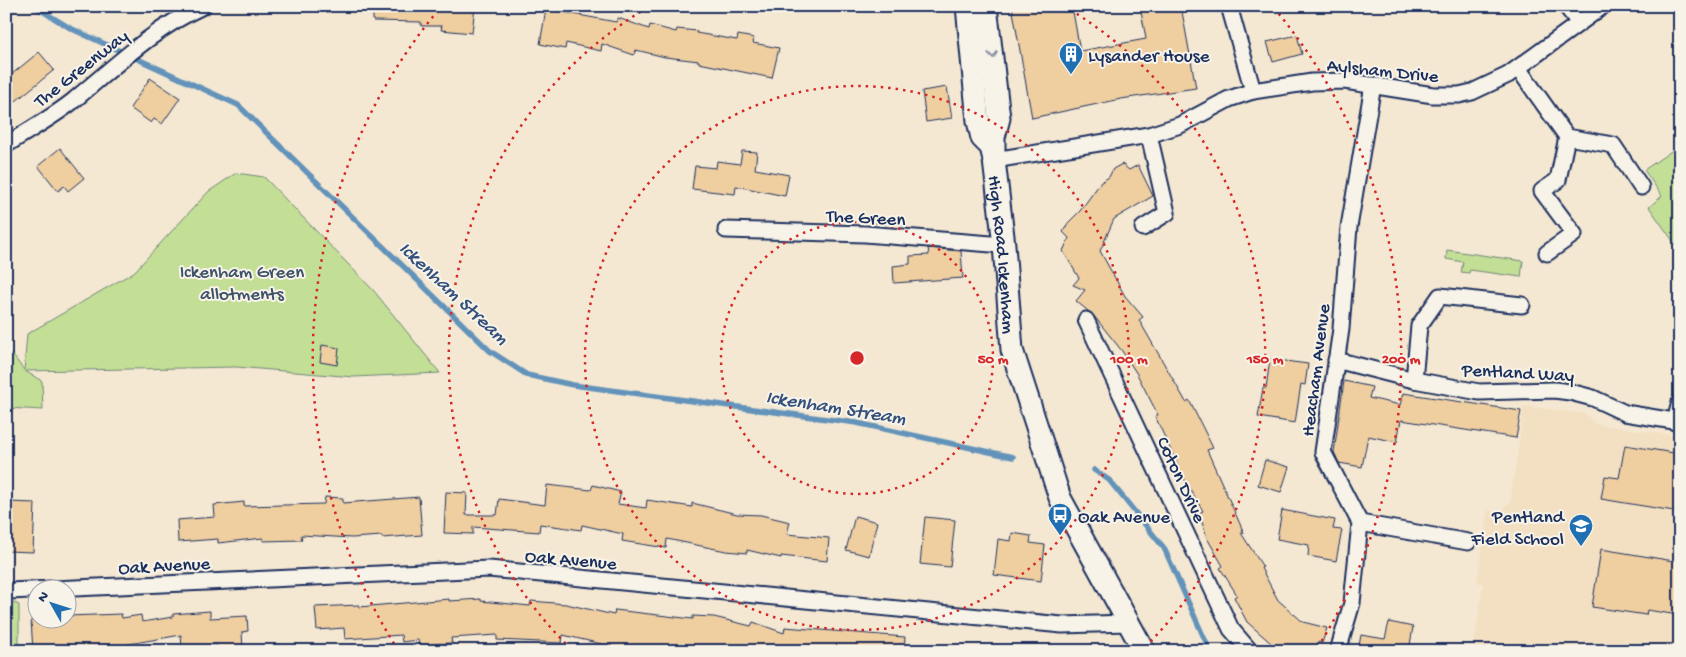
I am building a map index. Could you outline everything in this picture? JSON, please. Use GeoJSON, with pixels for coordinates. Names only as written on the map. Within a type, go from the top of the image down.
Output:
{"type":"FeatureCollection","features":[{"type":"Feature","properties":{"kind":"main road","name":"High Road Ickenham"},"geometry":{"type":"LineString","coordinates":[[967,6],[978,121],[982,138],[991,147],[994,160],[1004,245],[1012,350],[1030,411],[1060,498],[1144,651]]}},
{"type":"Feature","properties":{"kind":"main road","name":"High Road Ickenham"},"geometry":{"type":"LineString","coordinates":[[986,6],[999,118],[994,137],[994,160]]}},
{"type":"Feature","properties":{"kind":"street","name":"The Greenway"},"geometry":{"type":"LineString","coordinates":[[6,144],[73,101],[121,60],[178,19],[203,6]]}},
{"type":"Feature","properties":{"kind":"street"},"geometry":{"type":"LineString","coordinates":[[1229,6],[1252,92]]}},
{"type":"Feature","properties":{"kind":"street"},"geometry":{"type":"LineString","coordinates":[[1566,6],[1579,23]]}},
{"type":"Feature","properties":{"kind":"street","name":"Aylsham Drive"},"geometry":{"type":"LineString","coordinates":[[994,160],[1149,135],[1180,125],[1229,100],[1252,92],[1328,81],[1373,85],[1432,95],[1459,95],[1484,88],[1518,68],[1603,6]]}},
{"type":"Feature","properties":{"kind":"street"},"geometry":{"type":"LineString","coordinates":[[1518,68],[1567,136],[1613,145],[1641,187]]}},
{"type":"Feature","properties":{"kind":"street","name":"Heacham Avenue"},"geometry":{"type":"LineString","coordinates":[[1360,523],[1324,452],[1336,360],[1348,227],[1373,85]]}},
{"type":"Feature","properties":{"kind":"street"},"geometry":{"type":"LineString","coordinates":[[1143,228],[1167,213],[1149,135]]}},
{"type":"Feature","properties":{"kind":"street"},"geometry":{"type":"LineString","coordinates":[[1547,253],[1574,234],[1542,191],[1558,180],[1567,136]]}},
{"type":"Feature","properties":{"kind":"street","name":"The Green"},"geometry":{"type":"LineString","coordinates":[[726,230],[865,234],[1004,245]]}},
{"type":"Feature","properties":{"kind":"street"},"geometry":{"type":"LineString","coordinates":[[1414,380],[1420,326],[1440,296],[1522,305]]}},
{"type":"Feature","properties":{"kind":"street","name":"Coton Drive"},"geometry":{"type":"LineString","coordinates":[[1086,320],[1231,629],[1250,651]]}},
{"type":"Feature","properties":{"kind":"street","name":"Pentland Way"},"geometry":{"type":"LineString","coordinates":[[1336,360],[1414,380],[1479,392],[1554,390],[1570,392],[1593,398],[1625,413],[1677,422],[1680,402]]}},
{"type":"Feature","properties":{"kind":"street"},"geometry":{"type":"LineString","coordinates":[[1338,651],[1352,603],[1360,523],[1468,542]]}},
{"type":"Feature","properties":{"kind":"street","name":"Oak Avenue"},"geometry":{"type":"LineString","coordinates":[[9,591],[489,569],[1062,625],[1128,623]]}},
{"type":"Feature","properties":{"kind":"shaded area","name":"Pentland Field School"},"geometry":{"type":"Polygon","coordinates":[[[1524,406],[1586,414],[1596,424],[1680,436],[1680,651],[1473,650],[1483,584],[1477,582],[1488,510],[1499,512],[1510,502],[1524,406]]]}},
{"type":"Feature","properties":{"kind":"green space"},"geometry":{"type":"Polygon","coordinates":[[[1680,145],[1680,251],[1649,207],[1662,196],[1644,170],[1680,145]]]}},
{"type":"Feature","properties":{"kind":"green space","name":"Ickenham Green allotments"},"geometry":{"type":"Polygon","coordinates":[[[236,173],[264,177],[374,291],[440,373],[354,377],[236,367],[25,371],[42,381],[43,410],[6,408],[6,351],[14,357],[24,370],[27,334],[134,272],[208,192],[236,173]]]}},
{"type":"Feature","properties":{"kind":"green space"},"geometry":{"type":"Polygon","coordinates":[[[1447,250],[1523,261],[1521,277],[1470,270],[1469,273],[1461,272],[1463,262],[1446,259],[1447,250]]]}},
{"type":"Feature","properties":{"kind":"green space"},"geometry":{"type":"Polygon","coordinates":[[[9,600],[19,605],[19,651],[6,651],[6,601],[9,600]]]}},
{"type":"Feature","properties":{"kind":"building"},"geometry":{"type":"Polygon","coordinates":[[[373,6],[475,6],[472,33],[441,30],[442,26],[421,26],[421,22],[373,21],[373,6]]]}},
{"type":"Feature","properties":{"kind":"building","name":"Lysander House"},"geometry":{"type":"Polygon","coordinates":[[[1012,6],[1072,6],[1080,51],[1146,39],[1140,6],[1181,6],[1196,88],[1121,99],[1032,118],[1012,6]]]}},
{"type":"Feature","properties":{"kind":"building"},"geometry":{"type":"Polygon","coordinates":[[[546,9],[616,22],[618,18],[649,29],[650,25],[676,32],[677,29],[697,31],[696,33],[737,40],[738,35],[754,38],[753,43],[779,48],[772,78],[699,63],[699,61],[665,57],[636,50],[634,55],[602,44],[601,51],[566,43],[565,49],[540,44],[546,9]]]}},
{"type":"Feature","properties":{"kind":"building"},"geometry":{"type":"Polygon","coordinates":[[[1297,35],[1302,54],[1273,62],[1267,42],[1297,35]]]}},
{"type":"Feature","properties":{"kind":"building"},"geometry":{"type":"Polygon","coordinates":[[[39,52],[54,70],[6,109],[6,79],[39,52]]]}},
{"type":"Feature","properties":{"kind":"building"},"geometry":{"type":"Polygon","coordinates":[[[150,78],[180,98],[162,124],[154,119],[151,123],[130,108],[150,78]]]}},
{"type":"Feature","properties":{"kind":"building"},"geometry":{"type":"Polygon","coordinates":[[[947,87],[952,118],[926,122],[922,91],[947,87]]]}},
{"type":"Feature","properties":{"kind":"building"},"geometry":{"type":"Polygon","coordinates":[[[60,148],[84,178],[68,191],[64,186],[58,191],[38,166],[60,148]]]}},
{"type":"Feature","properties":{"kind":"building"},"geometry":{"type":"Polygon","coordinates":[[[742,151],[757,152],[755,169],[789,175],[785,196],[736,186],[735,194],[692,189],[695,166],[716,168],[717,161],[740,164],[742,151]]]}},
{"type":"Feature","properties":{"kind":"building"},"geometry":{"type":"Polygon","coordinates":[[[1122,164],[1129,170],[1138,165],[1153,196],[1114,219],[1100,251],[1125,296],[1143,317],[1139,320],[1186,402],[1189,400],[1213,448],[1207,450],[1244,533],[1241,533],[1263,567],[1261,568],[1278,600],[1303,622],[1327,628],[1322,643],[1318,642],[1316,651],[1280,651],[1247,622],[1234,597],[1237,595],[1220,568],[1223,566],[1207,538],[1199,513],[1203,511],[1182,475],[1155,416],[1158,415],[1137,374],[1122,351],[1094,316],[1076,301],[1085,290],[1073,285],[1079,278],[1063,251],[1069,238],[1063,232],[1101,182],[1109,177],[1113,169],[1122,164]]]}},
{"type":"Feature","properties":{"kind":"building"},"geometry":{"type":"Polygon","coordinates":[[[928,248],[961,251],[963,278],[894,283],[893,266],[910,264],[910,256],[929,255],[928,248]]]}},
{"type":"Feature","properties":{"kind":"building"},"geometry":{"type":"Polygon","coordinates":[[[322,345],[339,348],[337,365],[320,362],[322,345]]]}},
{"type":"Feature","properties":{"kind":"building"},"geometry":{"type":"Polygon","coordinates":[[[1270,359],[1308,364],[1305,385],[1301,384],[1295,423],[1258,417],[1263,388],[1266,388],[1270,359]]]}},
{"type":"Feature","properties":{"kind":"building"},"geometry":{"type":"Polygon","coordinates":[[[1344,381],[1372,387],[1369,398],[1400,405],[1403,393],[1521,411],[1516,438],[1401,420],[1397,442],[1368,436],[1362,467],[1339,463],[1334,452],[1344,381]]]}},
{"type":"Feature","properties":{"kind":"building","name":"Pentland Field School"},"geometry":{"type":"Polygon","coordinates":[[[1625,445],[1680,454],[1680,512],[1601,499],[1605,476],[1619,478],[1625,445]]]}},
{"type":"Feature","properties":{"kind":"building"},"geometry":{"type":"Polygon","coordinates":[[[1265,460],[1289,467],[1281,492],[1258,485],[1265,460]]]}},
{"type":"Feature","properties":{"kind":"building"},"geometry":{"type":"Polygon","coordinates":[[[547,485],[591,490],[593,485],[621,492],[618,504],[646,508],[647,500],[692,507],[692,503],[737,514],[761,515],[790,522],[787,534],[829,538],[827,561],[781,556],[781,558],[747,550],[747,553],[726,551],[667,539],[666,548],[622,541],[623,534],[582,525],[581,530],[540,524],[539,532],[473,527],[473,534],[444,533],[446,492],[467,493],[466,515],[497,515],[499,499],[545,505],[547,485]]]}},
{"type":"Feature","properties":{"kind":"building"},"geometry":{"type":"Polygon","coordinates":[[[325,497],[343,498],[343,503],[419,497],[422,535],[352,538],[301,535],[302,540],[263,541],[263,538],[218,543],[218,539],[178,542],[177,520],[215,517],[214,505],[244,502],[244,506],[324,504],[325,497]]]}},
{"type":"Feature","properties":{"kind":"building"},"geometry":{"type":"Polygon","coordinates":[[[8,502],[35,503],[33,552],[6,551],[8,502]]]}},
{"type":"Feature","properties":{"kind":"building"},"geometry":{"type":"Polygon","coordinates":[[[1282,510],[1335,520],[1333,529],[1342,530],[1336,561],[1308,556],[1309,545],[1277,539],[1282,510]]]}},
{"type":"Feature","properties":{"kind":"building"},"geometry":{"type":"Polygon","coordinates":[[[855,516],[877,522],[869,556],[846,550],[855,516]]]}},
{"type":"Feature","properties":{"kind":"building"},"geometry":{"type":"Polygon","coordinates":[[[925,517],[955,520],[950,567],[920,564],[925,517]]]}},
{"type":"Feature","properties":{"kind":"building"},"geometry":{"type":"Polygon","coordinates":[[[1012,533],[1031,536],[1030,543],[1045,545],[1041,581],[994,575],[998,539],[1011,541],[1012,533]]]}},
{"type":"Feature","properties":{"kind":"building","name":"Pentland Field School"},"geometry":{"type":"Polygon","coordinates":[[[1601,549],[1680,562],[1680,609],[1678,615],[1647,610],[1646,615],[1592,607],[1601,549]]]}},
{"type":"Feature","properties":{"kind":"building"},"geometry":{"type":"Polygon","coordinates":[[[449,599],[449,601],[481,599],[481,601],[530,606],[531,601],[566,604],[614,615],[615,610],[693,619],[693,616],[714,617],[751,626],[753,622],[784,633],[785,627],[905,637],[904,651],[647,651],[610,646],[563,635],[562,643],[497,640],[497,635],[451,638],[452,643],[419,645],[418,640],[402,642],[401,635],[345,639],[344,628],[317,630],[315,607],[359,605],[359,607],[449,599]]]}},
{"type":"Feature","properties":{"kind":"building"},"geometry":{"type":"Polygon","coordinates":[[[210,611],[210,618],[247,616],[248,631],[242,632],[243,649],[218,650],[217,645],[182,647],[181,635],[123,645],[90,647],[90,651],[33,651],[32,630],[78,630],[78,616],[121,614],[122,618],[141,615],[142,622],[173,617],[173,614],[210,611]]]}},
{"type":"Feature","properties":{"kind":"building"},"geometry":{"type":"Polygon","coordinates":[[[1389,622],[1413,627],[1409,651],[1358,651],[1361,635],[1385,639],[1389,622]]]}},
{"type":"Feature","properties":{"kind":"waterway","name":"Ickenham Stream"},"geometry":{"type":"LineString","coordinates":[[34,6],[70,28],[238,105],[490,351],[527,375],[573,385],[857,423],[1013,457]]}},
{"type":"Feature","properties":{"kind":"waterway","name":"Ickenham Stream"},"geometry":{"type":"LineString","coordinates":[[1094,470],[1109,480],[1164,548],[1210,651]]}},
{"type":"Feature","properties":{"kind":"place","name":"Lysander House"},"geometry":{"type":"Point","coordinates":[1071,75]}},
{"type":"Feature","properties":{"kind":"place","name":"Oak Avenue"},"geometry":{"type":"Point","coordinates":[1060,536]}},
{"type":"Feature","properties":{"kind":"place","name":"Pentland Field School"},"geometry":{"type":"Point","coordinates":[1581,547]}}]}
